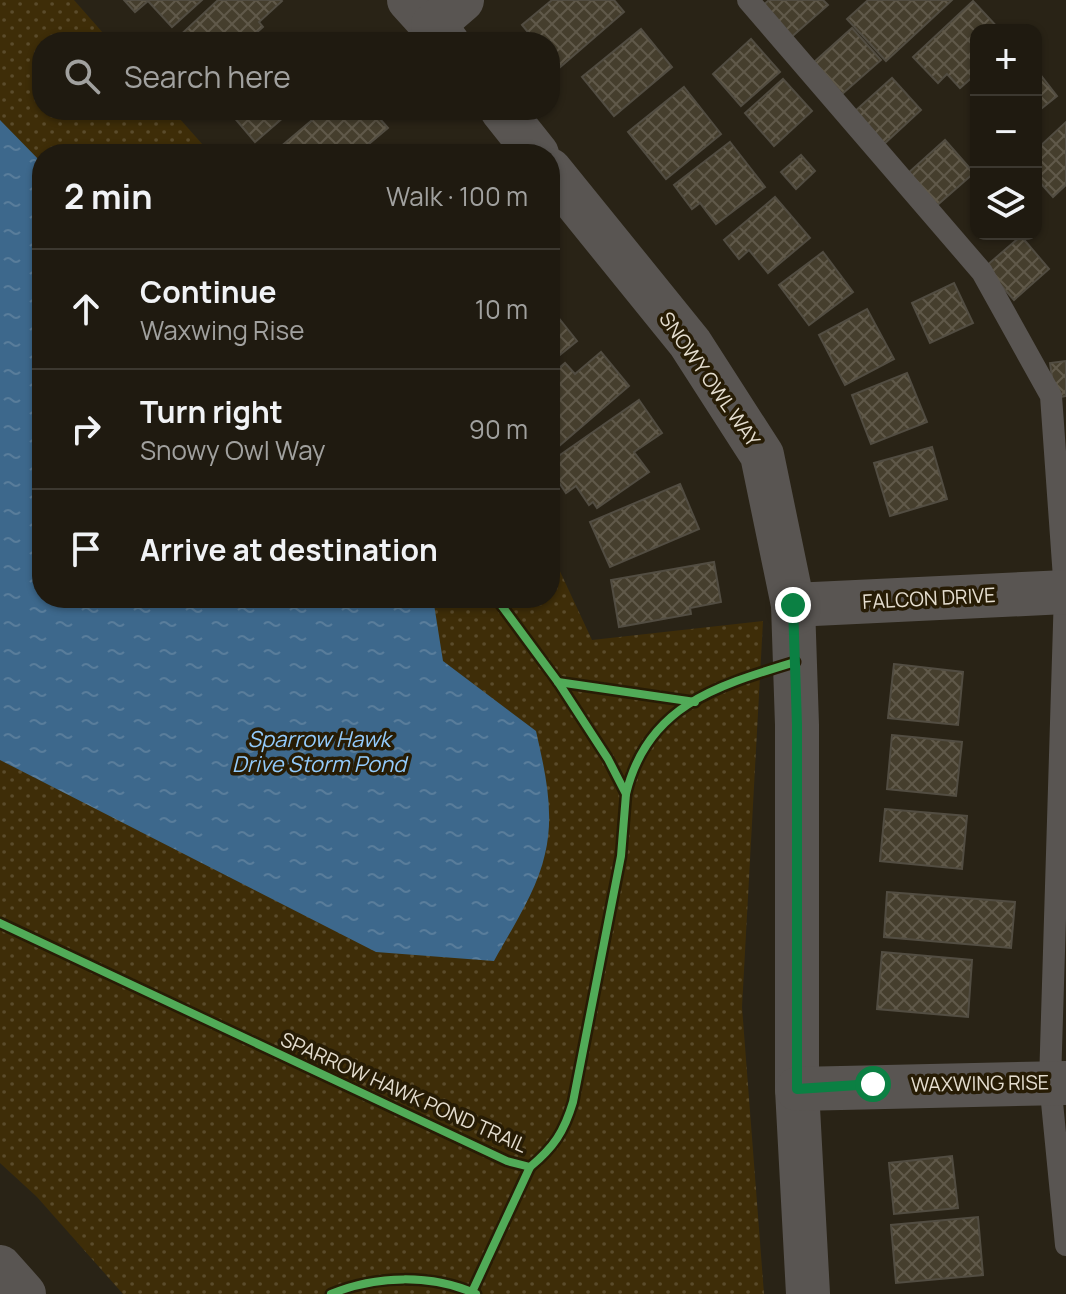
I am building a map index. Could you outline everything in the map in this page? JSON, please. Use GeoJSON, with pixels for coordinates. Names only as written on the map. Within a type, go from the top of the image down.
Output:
{"type":"FeatureCollection","features":[{"type":"Feature","properties":{"kind":"street"},"geometry":{"type":"LineString","coordinates":[[510,120],[529,144]]}},
{"type":"Feature","properties":{"kind":"street","name":"SNOWY OWL WAY"},"geometry":{"type":"LineString","coordinates":[[560,182],[690,343],[762,455],[793,605],[797,725],[797,1089],[808,1294]]}},
{"type":"Feature","properties":{"kind":"street","name":"FALCON DRIVE"},"geometry":{"type":"LineString","coordinates":[[793,605],[1066,592]]}},
{"type":"Feature","properties":{"kind":"street","name":"WAXWING RISE"},"geometry":{"type":"LineString","coordinates":[[797,1089],[1058,1082]]}},
{"type":"Feature","properties":{"kind":"street"},"geometry":{"type":"LineString","coordinates":[[0,1267],[24,1294]]}},
{"type":"Feature","properties":{"kind":"lane"},"geometry":{"type":"LineString","coordinates":[[748,0],[982,272],[1051,396],[1066,592],[1058,1082],[1066,1245]]}},
{"type":"Feature","properties":{"kind":"shaded area"},"geometry":{"type":"Polygon","coordinates":[[[0,0],[74,0],[102,32],[32,32],[32,120],[181,120],[202,144],[32,144],[32,608],[560,608],[560,571],[592,640],[763,621],[742,1007],[764,1294],[123,1294],[37,1197],[0,1163],[0,0]]]}},
{"type":"Feature","properties":{"kind":"water","name":"Sparrow Hawk Drive Storm Pond"},"geometry":{"type":"Polygon","coordinates":[[[0,120],[32,153],[32,608],[435,608],[443,661],[536,731],[549,808],[548,839],[536,882],[494,961],[376,952],[0,760],[0,120]]]}},
{"type":"Feature","properties":{"kind":"building"},"geometry":{"type":"Polygon","coordinates":[[[124,0],[202,0],[172,27],[148,1],[135,12],[124,0]]]}},
{"type":"Feature","properties":{"kind":"building"},"geometry":{"type":"Polygon","coordinates":[[[218,0],[282,1],[259,22],[263,27],[257,32],[184,32],[218,0]]]}},
{"type":"Feature","properties":{"kind":"building"},"geometry":{"type":"Polygon","coordinates":[[[552,0],[614,0],[624,12],[560,67],[560,32],[528,32],[522,25],[552,0]]]}},
{"type":"Feature","properties":{"kind":"building"},"geometry":{"type":"Polygon","coordinates":[[[769,0],[823,0],[828,5],[789,39],[761,7],[769,0]]]}},
{"type":"Feature","properties":{"kind":"building"},"geometry":{"type":"Polygon","coordinates":[[[868,0],[952,0],[886,61],[847,19],[868,0]]]}},
{"type":"Feature","properties":{"kind":"building"},"geometry":{"type":"Polygon","coordinates":[[[973,1],[994,24],[970,24],[970,79],[960,88],[947,74],[938,83],[913,57],[973,1]]]}},
{"type":"Feature","properties":{"kind":"building"},"geometry":{"type":"Polygon","coordinates":[[[852,28],[881,60],[842,94],[814,62],[852,28]]]}},
{"type":"Feature","properties":{"kind":"building"},"geometry":{"type":"Polygon","coordinates":[[[641,29],[672,67],[614,116],[582,77],[641,29]]]}},
{"type":"Feature","properties":{"kind":"building"},"geometry":{"type":"Polygon","coordinates":[[[751,39],[780,72],[741,106],[713,74],[751,39]]]}},
{"type":"Feature","properties":{"kind":"building"},"geometry":{"type":"Polygon","coordinates":[[[1042,77],[1057,96],[1042,108],[1042,77]]]}},
{"type":"Feature","properties":{"kind":"building"},"geometry":{"type":"Polygon","coordinates":[[[892,78],[921,110],[883,145],[854,112],[892,78]]]}},
{"type":"Feature","properties":{"kind":"building"},"geometry":{"type":"Polygon","coordinates":[[[783,79],[812,111],[774,146],[745,113],[783,79]]]}},
{"type":"Feature","properties":{"kind":"building"},"geometry":{"type":"Polygon","coordinates":[[[684,87],[721,134],[666,179],[628,132],[684,87]]]}},
{"type":"Feature","properties":{"kind":"building"},"geometry":{"type":"Polygon","coordinates":[[[236,120],[280,120],[255,142],[236,120]]]}},
{"type":"Feature","properties":{"kind":"building"},"geometry":{"type":"Polygon","coordinates":[[[312,120],[381,120],[388,128],[369,144],[284,144],[312,120]]]}},
{"type":"Feature","properties":{"kind":"building"},"geometry":{"type":"Polygon","coordinates":[[[1066,122],[1066,185],[1053,197],[1042,185],[1042,144],[1066,122]]]}},
{"type":"Feature","properties":{"kind":"building"},"geometry":{"type":"Polygon","coordinates":[[[945,140],[970,168],[970,176],[935,207],[907,174],[945,140]]]}},
{"type":"Feature","properties":{"kind":"building"},"geometry":{"type":"Polygon","coordinates":[[[730,142],[765,187],[716,224],[700,203],[692,209],[674,185],[730,142]]]}},
{"type":"Feature","properties":{"kind":"building"},"geometry":{"type":"Polygon","coordinates":[[[801,155],[815,171],[796,189],[781,172],[801,155]]]}},
{"type":"Feature","properties":{"kind":"building"},"geometry":{"type":"Polygon","coordinates":[[[775,197],[810,238],[768,273],[749,250],[739,259],[724,240],[775,197]]]}},
{"type":"Feature","properties":{"kind":"building"},"geometry":{"type":"Polygon","coordinates":[[[1016,240],[1024,240],[1049,269],[1014,300],[985,267],[1016,240]]]}},
{"type":"Feature","properties":{"kind":"building"},"geometry":{"type":"Polygon","coordinates":[[[823,252],[853,292],[809,325],[779,285],[823,252]]]}},
{"type":"Feature","properties":{"kind":"building"},"geometry":{"type":"Polygon","coordinates":[[[954,283],[973,323],[930,343],[912,303],[954,283]]]}},
{"type":"Feature","properties":{"kind":"building"},"geometry":{"type":"Polygon","coordinates":[[[867,309],[894,359],[845,385],[819,335],[867,309]]]}},
{"type":"Feature","properties":{"kind":"building"},"geometry":{"type":"Polygon","coordinates":[[[560,320],[577,341],[560,355],[560,320]]]}},
{"type":"Feature","properties":{"kind":"building"},"geometry":{"type":"Polygon","coordinates":[[[601,352],[629,386],[560,445],[560,367],[565,363],[575,374],[601,352]]]}},
{"type":"Feature","properties":{"kind":"building"},"geometry":{"type":"Polygon","coordinates":[[[1066,361],[1066,396],[1055,398],[1050,363],[1066,361]]]}},
{"type":"Feature","properties":{"kind":"building"},"geometry":{"type":"Polygon","coordinates":[[[907,373],[927,422],[871,444],[852,395],[907,373]]]}},
{"type":"Feature","properties":{"kind":"building"},"geometry":{"type":"Polygon","coordinates":[[[639,400],[662,433],[634,452],[649,472],[597,508],[593,502],[589,505],[576,486],[566,493],[560,484],[560,455],[639,400]]]}},
{"type":"Feature","properties":{"kind":"building"},"geometry":{"type":"Polygon","coordinates":[[[932,447],[947,499],[890,516],[874,463],[932,447]]]}},
{"type":"Feature","properties":{"kind":"building"},"geometry":{"type":"Polygon","coordinates":[[[680,484],[699,529],[610,567],[590,522],[680,484]]]}},
{"type":"Feature","properties":{"kind":"building"},"geometry":{"type":"Polygon","coordinates":[[[714,562],[721,602],[690,608],[691,614],[619,627],[611,580],[714,562]]]}},
{"type":"Feature","properties":{"kind":"building"},"geometry":{"type":"Polygon","coordinates":[[[894,664],[963,672],[958,725],[888,718],[894,664]]]}},
{"type":"Feature","properties":{"kind":"building"},"geometry":{"type":"Polygon","coordinates":[[[892,735],[962,742],[956,796],[887,789],[892,735]]]}},
{"type":"Feature","properties":{"kind":"building"},"geometry":{"type":"Polygon","coordinates":[[[885,809],[967,816],[962,869],[880,861],[885,809]]]}},
{"type":"Feature","properties":{"kind":"building"},"geometry":{"type":"Polygon","coordinates":[[[887,892],[1015,902],[1011,948],[884,937],[887,892]]]}},
{"type":"Feature","properties":{"kind":"building"},"geometry":{"type":"Polygon","coordinates":[[[882,952],[972,960],[968,1017],[877,1009],[882,952]]]}},
{"type":"Feature","properties":{"kind":"building"},"geometry":{"type":"Polygon","coordinates":[[[952,1156],[958,1208],[894,1214],[889,1163],[952,1156]]]}},
{"type":"Feature","properties":{"kind":"building"},"geometry":{"type":"Polygon","coordinates":[[[978,1217],[983,1275],[896,1283],[891,1225],[978,1217]]]}},
{"type":"Feature","properties":{"kind":"cycle path","name":"SPARROW HAWK POND TRAIL"},"geometry":{"type":"LineString","coordinates":[[0,923],[507,1161],[530,1167],[557,1138],[573,1102],[621,856],[626,794],[608,759],[558,682],[503,608]]}},
{"type":"Feature","properties":{"kind":"cycle path"},"geometry":{"type":"LineString","coordinates":[[626,794],[636,764],[650,740],[668,720],[712,691],[795,662]]}},
{"type":"Feature","properties":{"kind":"cycle path"},"geometry":{"type":"LineString","coordinates":[[558,682],[695,702]]}},
{"type":"Feature","properties":{"kind":"cycle path","name":"SPARROW HAWK POND TRAIL"},"geometry":{"type":"LineString","coordinates":[[472,1292],[530,1167]]}},
{"type":"Feature","properties":{"kind":"cycle path"},"geometry":{"type":"LineString","coordinates":[[331,1294],[366,1283],[404,1279],[441,1283],[476,1294]]}},
{"type":"Feature","properties":{"kind":"route"},"geometry":{"type":"LineString","coordinates":[[793,605],[797,725],[797,1089],[873,1084]]}}]}
